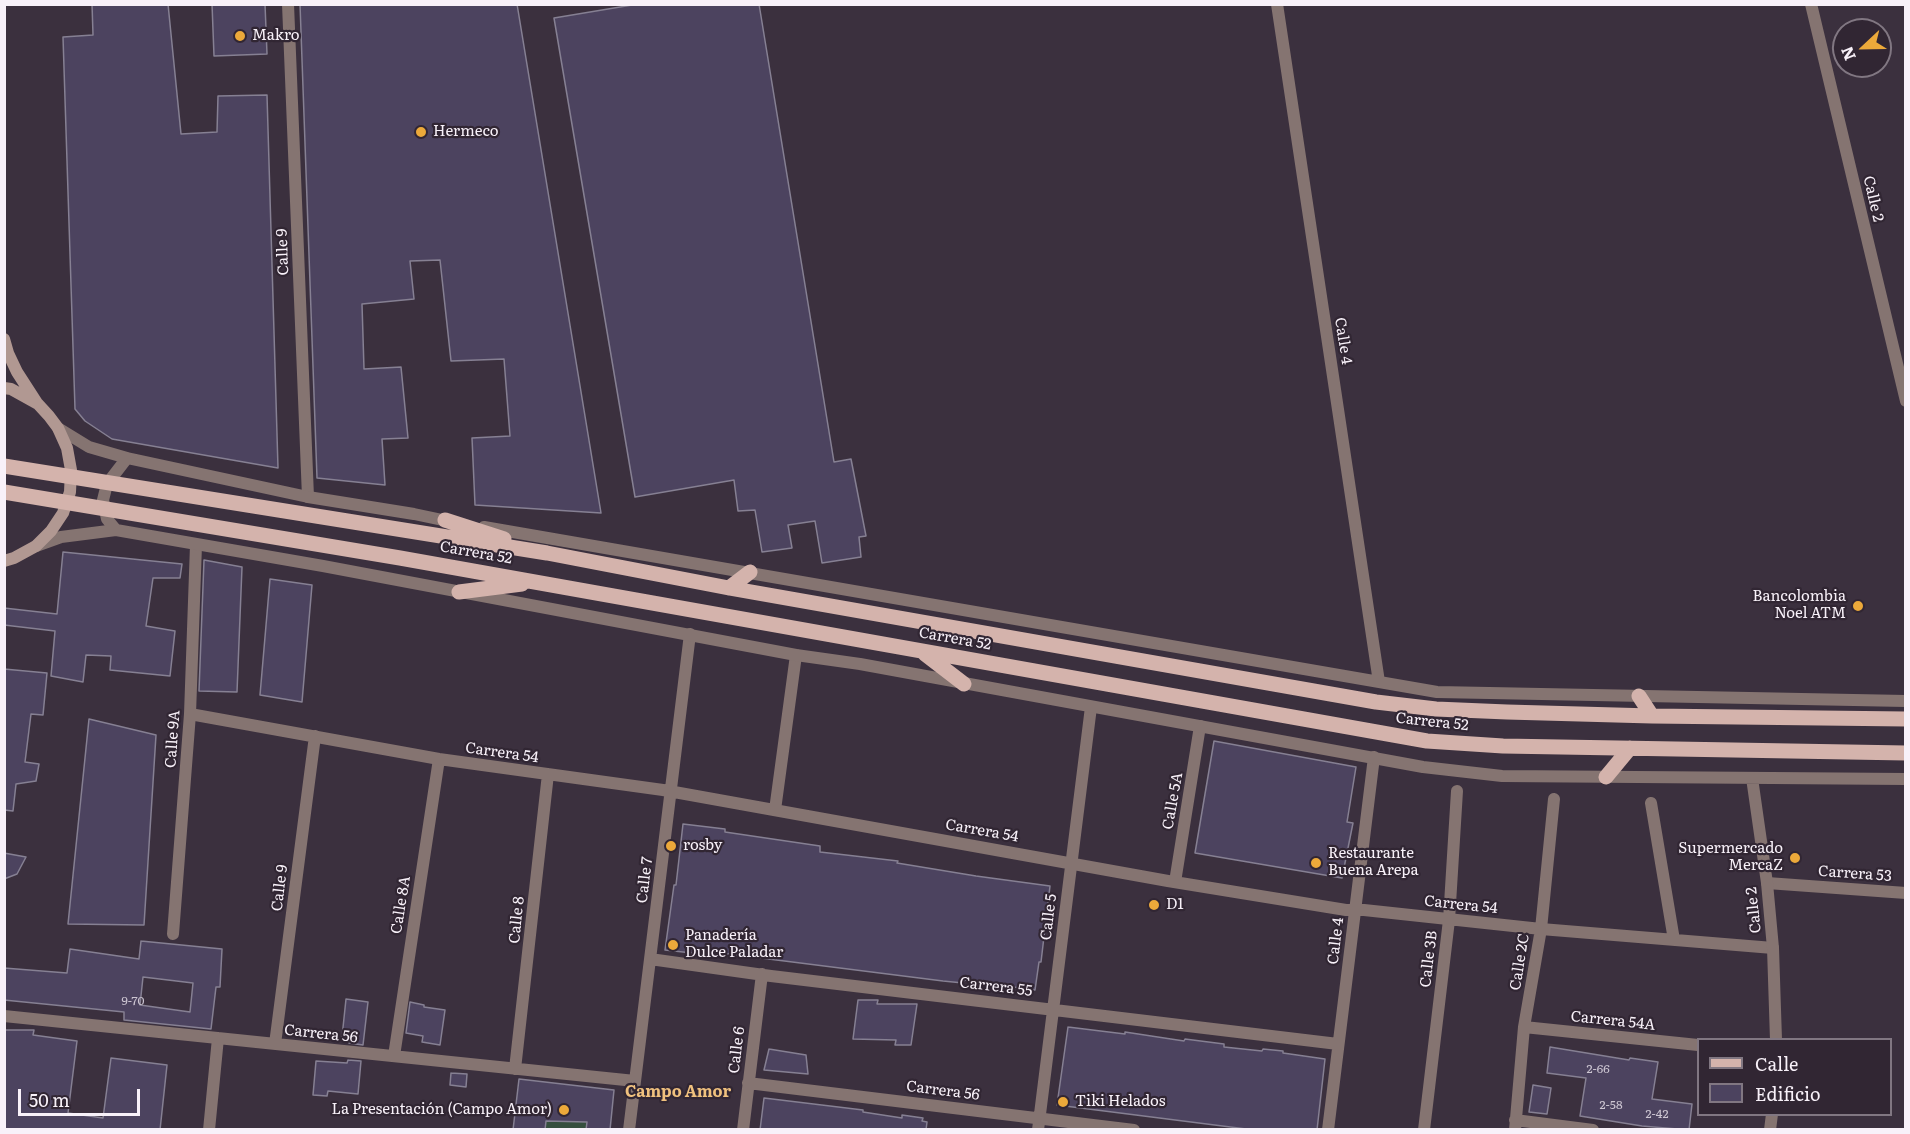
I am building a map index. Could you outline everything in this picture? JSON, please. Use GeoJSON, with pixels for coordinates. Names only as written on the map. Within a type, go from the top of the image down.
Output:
{"type":"FeatureCollection","features":[{"type":"Feature","properties":{"kind":"main road"},"geometry":{"type":"LineString","coordinates":[[4,339],[17,372],[38,404],[58,428],[67,448],[71,470],[69,492],[63,513],[51,531],[36,546],[9,559],[4,570]]}},
{"type":"Feature","properties":{"kind":"main road"},"geometry":{"type":"LineString","coordinates":[[4,388],[11,389],[38,404]]}},
{"type":"Feature","properties":{"kind":"main road","name":"Carrera 52"},"geometry":{"type":"LineString","coordinates":[[4,466],[410,533],[547,553],[729,588],[1376,702],[1437,710],[1652,716],[1905,719]]}},
{"type":"Feature","properties":{"kind":"main road","name":"Carrera 52"},"geometry":{"type":"LineString","coordinates":[[4,492],[400,558],[1427,741],[1503,746],[1905,753]]}},
{"type":"Feature","properties":{"kind":"main road"},"geometry":{"type":"LineString","coordinates":[[445,520],[547,553]]}},
{"type":"Feature","properties":{"kind":"main road"},"geometry":{"type":"LineString","coordinates":[[729,588],[750,572]]}},
{"type":"Feature","properties":{"kind":"main road"},"geometry":{"type":"LineString","coordinates":[[459,592],[536,582]]}},
{"type":"Feature","properties":{"kind":"main road"},"geometry":{"type":"LineString","coordinates":[[923,652],[964,684]]}},
{"type":"Feature","properties":{"kind":"main road"},"geometry":{"type":"LineString","coordinates":[[1639,696],[1652,716]]}},
{"type":"Feature","properties":{"kind":"main road"},"geometry":{"type":"LineString","coordinates":[[1606,777],[1630,748]]}},
{"type":"Feature","properties":{"kind":"street","name":"Calle 9"},"geometry":{"type":"LineString","coordinates":[[288,4],[308,497]]}},
{"type":"Feature","properties":{"kind":"street","name":"Calle 4"},"geometry":{"type":"LineString","coordinates":[[1277,4],[1379,682]]}},
{"type":"Feature","properties":{"kind":"street","name":"Calle 2"},"geometry":{"type":"LineString","coordinates":[[1811,4],[1905,401]]}},
{"type":"Feature","properties":{"kind":"street","name":"Carrera 52"},"geometry":{"type":"LineString","coordinates":[[58,428],[89,447],[127,458],[308,497],[1437,692],[1905,701]]}},
{"type":"Feature","properties":{"kind":"street"},"geometry":{"type":"LineString","coordinates":[[116,530],[107,519],[103,500],[106,484],[127,458]]}},
{"type":"Feature","properties":{"kind":"street"},"geometry":{"type":"LineString","coordinates":[[36,546],[61,537],[116,530],[1423,767],[1502,776],[1905,779]]}},
{"type":"Feature","properties":{"kind":"street","name":"Calle 9A"},"geometry":{"type":"LineString","coordinates":[[173,934],[190,714],[196,545]]}},
{"type":"Feature","properties":{"kind":"street","name":"Calle 7"},"geometry":{"type":"LineString","coordinates":[[629,1130],[690,634]]}},
{"type":"Feature","properties":{"kind":"street"},"geometry":{"type":"LineString","coordinates":[[775,810],[796,655]]}},
{"type":"Feature","properties":{"kind":"street","name":"Calle 5"},"geometry":{"type":"LineString","coordinates":[[1039,1123],[1091,708]]}},
{"type":"Feature","properties":{"kind":"street","name":"Carrera 54"},"geometry":{"type":"LineString","coordinates":[[190,714],[439,759],[671,792],[1175,882],[1355,910],[1541,929],[1773,948]]}},
{"type":"Feature","properties":{"kind":"street","name":"Calle 5A"},"geometry":{"type":"LineString","coordinates":[[1175,882],[1200,726]]}},
{"type":"Feature","properties":{"kind":"street","name":"Calle 9"},"geometry":{"type":"LineString","coordinates":[[275,1044],[315,736]]}},
{"type":"Feature","properties":{"kind":"street","name":"Calle 4"},"geometry":{"type":"LineString","coordinates":[[1328,1130],[1374,757]]}},
{"type":"Feature","properties":{"kind":"street","name":"Calle 8A"},"geometry":{"type":"LineString","coordinates":[[394,1056],[439,759]]}},
{"type":"Feature","properties":{"kind":"street","name":"Calle 8"},"geometry":{"type":"LineString","coordinates":[[515,1069],[548,774]]}},
{"type":"Feature","properties":{"kind":"street","name":"Calle 2"},"geometry":{"type":"LineString","coordinates":[[1752,778],[1767,883],[1773,948],[1776,1038]]}},
{"type":"Feature","properties":{"kind":"street","name":"Calle 3B"},"geometry":{"type":"LineString","coordinates":[[1424,1130],[1449,920],[1457,791]]}},
{"type":"Feature","properties":{"kind":"street","name":"Calle 2C"},"geometry":{"type":"LineString","coordinates":[[1515,1125],[1524,1027],[1541,929],[1554,799]]}},
{"type":"Feature","properties":{"kind":"street"},"geometry":{"type":"LineString","coordinates":[[1651,803],[1674,940]]}},
{"type":"Feature","properties":{"kind":"street","name":"Carrera 53"},"geometry":{"type":"LineString","coordinates":[[1767,883],[1905,893]]}},
{"type":"Feature","properties":{"kind":"street","name":"Carrera 55"},"geometry":{"type":"LineString","coordinates":[[650,959],[1338,1044]]}},
{"type":"Feature","properties":{"kind":"street","name":"Calle 6"},"geometry":{"type":"LineString","coordinates":[[743,1130],[762,974]]}},
{"type":"Feature","properties":{"kind":"street","name":"Carrera 56"},"geometry":{"type":"LineString","coordinates":[[4,1016],[635,1081]]}},
{"type":"Feature","properties":{"kind":"street","name":"Carrera 54A"},"geometry":{"type":"LineString","coordinates":[[1524,1027],[1697,1045]]}},
{"type":"Feature","properties":{"kind":"street"},"geometry":{"type":"LineString","coordinates":[[210,1130],[218,1038]]}},
{"type":"Feature","properties":{"kind":"street","name":"Carrera 56"},"geometry":{"type":"LineString","coordinates":[[748,1083],[1039,1123],[1134,1130]]}},
{"type":"Feature","properties":{"kind":"street"},"geometry":{"type":"LineString","coordinates":[[1515,1125],[1593,1130]]}},
{"type":"Feature","properties":{"kind":"green space"},"geometry":{"type":"Polygon","coordinates":[[[546,1121],[587,1122],[586,1129],[545,1129],[546,1121]]]}},
{"type":"Feature","properties":{"kind":"building"},"geometry":{"type":"Polygon","coordinates":[[[92,4],[168,4],[181,134],[217,132],[218,96],[267,95],[278,468],[112,439],[85,421],[75,409],[63,37],[93,35],[92,4]]]}},
{"type":"Feature","properties":{"kind":"building","name":"Makro"},"geometry":{"type":"Polygon","coordinates":[[[212,4],[265,4],[267,54],[214,56],[212,4]]]}},
{"type":"Feature","properties":{"kind":"building","name":"Hermeco"},"geometry":{"type":"Polygon","coordinates":[[[300,4],[517,4],[601,513],[475,505],[472,438],[510,436],[504,359],[451,361],[440,260],[410,261],[414,299],[362,304],[364,369],[401,367],[408,438],[382,439],[385,485],[317,478],[300,4]]]}},
{"type":"Feature","properties":{"kind":"building"},"geometry":{"type":"Polygon","coordinates":[[[638,4],[759,4],[834,462],[851,459],[866,536],[859,537],[861,557],[822,563],[815,521],[788,525],[792,548],[762,552],[755,510],[738,511],[734,480],[635,497],[554,18],[638,4]]]}},
{"type":"Feature","properties":{"kind":"building"},"geometry":{"type":"Polygon","coordinates":[[[63,552],[182,564],[180,578],[153,578],[146,626],[175,631],[170,676],[110,670],[111,656],[86,655],[83,682],[51,676],[55,631],[4,625],[4,608],[57,614],[63,552]]]}},
{"type":"Feature","properties":{"kind":"building"},"geometry":{"type":"Polygon","coordinates":[[[204,560],[242,567],[237,692],[199,691],[204,560]]]}},
{"type":"Feature","properties":{"kind":"building"},"geometry":{"type":"Polygon","coordinates":[[[270,579],[312,585],[302,702],[260,695],[270,579]]]}},
{"type":"Feature","properties":{"kind":"building"},"geometry":{"type":"Polygon","coordinates":[[[4,669],[47,673],[43,715],[31,714],[25,762],[39,764],[36,781],[16,784],[13,811],[4,810],[4,669]]]}},
{"type":"Feature","properties":{"kind":"building"},"geometry":{"type":"Polygon","coordinates":[[[89,719],[156,735],[144,925],[68,924],[89,719]]]}},
{"type":"Feature","properties":{"kind":"building"},"geometry":{"type":"Polygon","coordinates":[[[1214,741],[1356,767],[1347,822],[1353,823],[1342,878],[1195,853],[1214,741]]]}},
{"type":"Feature","properties":{"kind":"building"},"geometry":{"type":"Polygon","coordinates":[[[683,824],[820,846],[820,852],[898,861],[897,863],[1050,886],[1041,962],[1039,962],[1035,990],[964,980],[963,983],[943,981],[729,954],[710,953],[710,955],[665,950],[683,824]]]}},
{"type":"Feature","properties":{"kind":"building"},"geometry":{"type":"Polygon","coordinates":[[[4,853],[26,857],[17,874],[4,879],[4,853]]]}},
{"type":"Feature","properties":{"kind":"building"},"geometry":{"type":"Polygon","coordinates":[[[141,941],[222,949],[220,987],[216,987],[211,1029],[124,1020],[124,1012],[4,1000],[4,968],[67,973],[70,949],[139,959],[141,941]],[[143,977],[140,1005],[190,1012],[193,983],[143,977]]]}},
{"type":"Feature","properties":{"kind":"building"},"geometry":{"type":"Polygon","coordinates":[[[346,999],[368,1002],[363,1045],[349,1043],[350,1038],[342,1037],[346,999]]]}},
{"type":"Feature","properties":{"kind":"building"},"geometry":{"type":"Polygon","coordinates":[[[858,1000],[878,1000],[877,1004],[917,1004],[911,1045],[895,1045],[896,1040],[853,1039],[858,1000]]]}},
{"type":"Feature","properties":{"kind":"building"},"geometry":{"type":"Polygon","coordinates":[[[410,1002],[445,1010],[440,1045],[422,1042],[423,1036],[406,1033],[410,1002]]]}},
{"type":"Feature","properties":{"kind":"building"},"geometry":{"type":"Polygon","coordinates":[[[1068,1027],[1224,1044],[1224,1047],[1283,1051],[1283,1053],[1325,1059],[1317,1130],[1254,1130],[1057,1105],[1068,1027]]]}},
{"type":"Feature","properties":{"kind":"building"},"geometry":{"type":"Polygon","coordinates":[[[4,1030],[34,1030],[33,1035],[77,1041],[68,1113],[103,1118],[111,1058],[167,1065],[160,1130],[4,1130],[4,1030]]]}},
{"type":"Feature","properties":{"kind":"building"},"geometry":{"type":"Polygon","coordinates":[[[1550,1047],[1629,1060],[1630,1058],[1658,1062],[1652,1099],[1692,1104],[1689,1130],[1642,1126],[1580,1116],[1586,1078],[1547,1073],[1550,1047]]]}},
{"type":"Feature","properties":{"kind":"building"},"geometry":{"type":"Polygon","coordinates":[[[769,1049],[806,1055],[808,1074],[764,1070],[769,1049]]]}},
{"type":"Feature","properties":{"kind":"building"},"geometry":{"type":"Polygon","coordinates":[[[348,1060],[361,1061],[358,1094],[328,1091],[327,1096],[313,1095],[316,1061],[347,1063],[348,1060]]]}},
{"type":"Feature","properties":{"kind":"building"},"geometry":{"type":"Polygon","coordinates":[[[451,1073],[467,1074],[466,1087],[450,1085],[451,1073]]]}},
{"type":"Feature","properties":{"kind":"building","name":"La Presentación (Campo Amor)"},"geometry":{"type":"Polygon","coordinates":[[[519,1079],[614,1090],[610,1130],[586,1130],[587,1122],[546,1121],[545,1130],[513,1130],[519,1079]]]}},
{"type":"Feature","properties":{"kind":"building"},"geometry":{"type":"Polygon","coordinates":[[[1533,1085],[1551,1088],[1547,1114],[1529,1112],[1533,1085]]]}},
{"type":"Feature","properties":{"kind":"building"},"geometry":{"type":"Polygon","coordinates":[[[764,1098],[863,1110],[863,1112],[902,1118],[902,1115],[923,1118],[922,1121],[927,1122],[926,1130],[760,1130],[764,1098]]]}},
{"type":"Feature","properties":{"kind":"place","name":"Makro"},"geometry":{"type":"Point","coordinates":[240,36]}},
{"type":"Feature","properties":{"kind":"place","name":"Hermeco"},"geometry":{"type":"Point","coordinates":[421,132]}},
{"type":"Feature","properties":{"kind":"place","name":"Bancolombia Noel ATM"},"geometry":{"type":"Point","coordinates":[1858,606]}},
{"type":"Feature","properties":{"kind":"place","name":"rosby"},"geometry":{"type":"Point","coordinates":[671,846]}},
{"type":"Feature","properties":{"kind":"place","name":"Supermercado MercaZ"},"geometry":{"type":"Point","coordinates":[1795,858]}},
{"type":"Feature","properties":{"kind":"place","name":"Restaurante Buena Arepa"},"geometry":{"type":"Point","coordinates":[1316,863]}},
{"type":"Feature","properties":{"kind":"place","name":"D1"},"geometry":{"type":"Point","coordinates":[1154,905]}},
{"type":"Feature","properties":{"kind":"place","name":"Panadería Dulce Paladar"},"geometry":{"type":"Point","coordinates":[673,945]}},
{"type":"Feature","properties":{"kind":"place","name":"Tiki Helados"},"geometry":{"type":"Point","coordinates":[1063,1102]}},
{"type":"Feature","properties":{"kind":"place","name":"La Presentación (Campo Amor)"},"geometry":{"type":"Point","coordinates":[564,1110]}},
{"type":"Feature","properties":{"kind":"district","name":"Campo Amor"},"geometry":{"type":"Point","coordinates":[678,1092]}}]}
